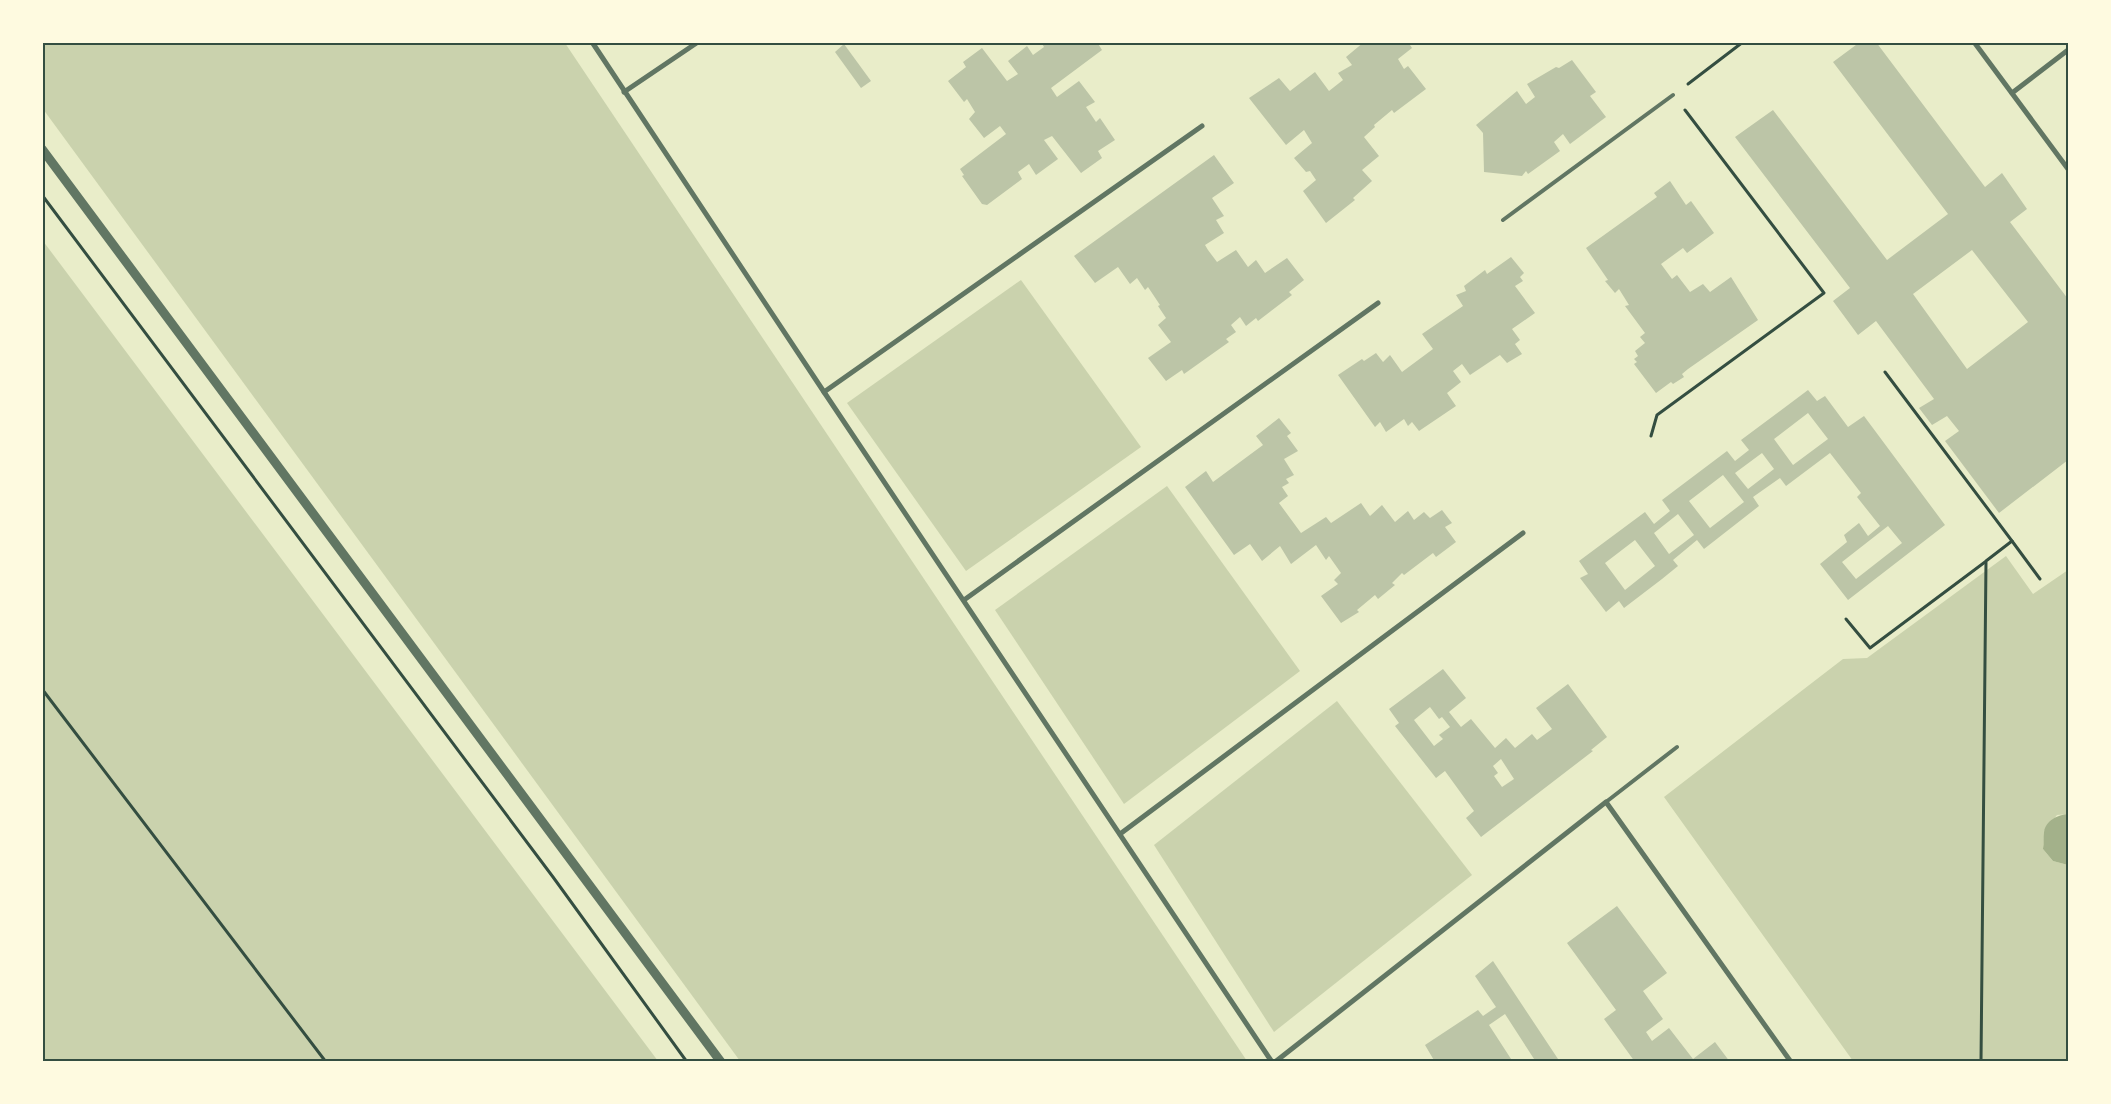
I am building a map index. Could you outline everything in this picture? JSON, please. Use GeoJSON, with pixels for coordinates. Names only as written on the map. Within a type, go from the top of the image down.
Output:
{"type":"FeatureCollection","features":[{"type":"Feature","properties":{"kind":"street"},"geometry":{"type":"LineString","coordinates":[[592,42],[824,392],[1274,1062],[1606,802],[1791,1062]]}},
{"type":"Feature","properties":{"kind":"street"},"geometry":{"type":"LineString","coordinates":[[624,92],[698,42]]}},
{"type":"Feature","properties":{"kind":"street"},"geometry":{"type":"LineString","coordinates":[[1974,42],[2068,169]]}},
{"type":"Feature","properties":{"kind":"street"},"geometry":{"type":"LineString","coordinates":[[2012,93],[2068,50]]}},
{"type":"Feature","properties":{"kind":"street"},"geometry":{"type":"LineString","coordinates":[[824,392],[1202,126]]}},
{"type":"Feature","properties":{"kind":"street"},"geometry":{"type":"LineString","coordinates":[[42,149],[721,1062]]}},
{"type":"Feature","properties":{"kind":"street"},"geometry":{"type":"LineString","coordinates":[[964,600],[1378,303]]}},
{"type":"Feature","properties":{"kind":"street"},"geometry":{"type":"LineString","coordinates":[[1120,834],[1523,533]]}},
{"type":"Feature","properties":{"kind":"lane"},"geometry":{"type":"LineString","coordinates":[[1503,220],[1674,95]]}},
{"type":"Feature","properties":{"kind":"lane"},"geometry":{"type":"LineString","coordinates":[[1606,802],[1678,747]]}},
{"type":"Feature","properties":{"kind":"path"},"geometry":{"type":"LineString","coordinates":[[1651,436],[1657,415],[1824,293],[1674,95],[1743,42]]}},
{"type":"Feature","properties":{"kind":"path"},"geometry":{"type":"LineString","coordinates":[[42,195],[553,877],[687,1062]]}},
{"type":"Feature","properties":{"kind":"path"},"geometry":{"type":"LineString","coordinates":[[1885,372],[2040,579]]}},
{"type":"Feature","properties":{"kind":"path"},"geometry":{"type":"LineString","coordinates":[[1846,619],[1870,648],[2012,541]]}},
{"type":"Feature","properties":{"kind":"path"},"geometry":{"type":"LineString","coordinates":[[1981,1062],[1986,561]]}},
{"type":"Feature","properties":{"kind":"path"},"geometry":{"type":"LineString","coordinates":[[42,689],[326,1062]]}},
{"type":"Feature","properties":{"kind":"shaded area"},"geometry":{"type":"Polygon","coordinates":[[[42,43],[565,43],[1247,1061],[740,1061],[43,109],[42,43]]]}},
{"type":"Feature","properties":{"kind":"shaded area"},"geometry":{"type":"Polygon","coordinates":[[[43,241],[658,1061],[43,1061],[43,241]]]}},
{"type":"Feature","properties":{"kind":"shaded area"},"geometry":{"type":"Polygon","coordinates":[[[1021,280],[1141,447],[966,571],[847,403],[1021,280]]]}},
{"type":"Feature","properties":{"kind":"shaded area"},"geometry":{"type":"Polygon","coordinates":[[[1167,486],[1300,671],[1124,804],[995,610],[1167,486]]]}},
{"type":"Feature","properties":{"kind":"shaded area"},"geometry":{"type":"Polygon","coordinates":[[[2006,556],[2033,594],[2068,570],[2068,814],[2057,815],[2044,831],[2043,849],[2053,861],[2068,865],[2068,1061],[1853,1061],[1664,797],[1843,659],[1867,658],[2006,556]]]}},
{"type":"Feature","properties":{"kind":"shaded area"},"geometry":{"type":"Polygon","coordinates":[[[1337,701],[1472,875],[1274,1032],[1154,845],[1337,701]]]}},
{"type":"Feature","properties":{"kind":"shaded area"},"geometry":{"type":"Polygon","coordinates":[[[2068,814],[2068,865],[2053,861],[2043,849],[2044,832],[2047,824],[2057,817],[2068,814]]]}},
{"type":"Feature","properties":{"kind":"building"},"geometry":{"type":"Polygon","coordinates":[[[1041,42],[1097,42],[1102,50],[1051,88],[1057,97],[1079,81],[1095,102],[1086,107],[1096,122],[1100,118],[1115,140],[1098,151],[1102,158],[1081,173],[1052,136],[1044,140],[1058,159],[1036,175],[1029,164],[1018,172],[1022,179],[987,205],[982,204],[962,176],[964,175],[960,169],[1006,134],[1000,126],[984,138],[969,119],[975,112],[967,99],[964,102],[948,81],[966,67],[963,62],[982,48],[1007,81],[1018,74],[1008,61],[1027,46],[1033,55],[1044,47],[1041,42]]]}},
{"type":"Feature","properties":{"kind":"building"},"geometry":{"type":"Polygon","coordinates":[[[1364,42],[1408,42],[1412,48],[1398,59],[1404,69],[1408,66],[1426,89],[1394,113],[1392,110],[1374,125],[1375,127],[1364,137],[1379,156],[1362,170],[1372,181],[1353,198],[1355,200],[1326,223],[1303,191],[1316,180],[1310,171],[1306,172],[1294,158],[1312,143],[1304,130],[1286,145],[1249,98],[1279,78],[1290,91],[1315,72],[1329,91],[1343,80],[1338,73],[1352,65],[1346,57],[1364,42]]]}},
{"type":"Feature","properties":{"kind":"building"},"geometry":{"type":"Polygon","coordinates":[[[1860,42],[1876,42],[1985,187],[2002,173],[2027,209],[2010,222],[2068,299],[2068,460],[1999,513],[1945,441],[1959,431],[1947,416],[1932,425],[1919,408],[1934,399],[1876,321],[1858,335],[1833,301],[1850,288],[1735,137],[1773,110],[1887,260],[1948,214],[1833,62],[1860,42]],[[1972,250],[1913,294],[1967,369],[2028,322],[1972,250]]]}},
{"type":"Feature","properties":{"kind":"building"},"geometry":{"type":"Polygon","coordinates":[[[844,44],[871,81],[861,88],[835,52],[844,44]]]}},
{"type":"Feature","properties":{"kind":"building"},"geometry":{"type":"Polygon","coordinates":[[[1572,60],[1596,92],[1590,96],[1606,117],[1570,144],[1563,134],[1554,142],[1560,151],[1528,174],[1526,171],[1522,176],[1484,172],[1483,133],[1476,125],[1517,91],[1526,104],[1535,97],[1527,84],[1572,60]]]}},
{"type":"Feature","properties":{"kind":"building"},"geometry":{"type":"Polygon","coordinates":[[[1214,155],[1234,183],[1212,198],[1224,216],[1216,220],[1224,233],[1205,245],[1208,250],[1217,262],[1236,250],[1248,267],[1256,260],[1265,273],[1287,258],[1304,280],[1289,292],[1292,295],[1258,321],[1256,318],[1246,326],[1240,317],[1231,325],[1236,332],[1226,339],[1229,342],[1184,374],[1182,370],[1166,381],[1148,358],[1171,342],[1158,325],[1166,318],[1148,287],[1145,290],[1137,278],[1130,284],[1118,267],[1095,283],[1074,256],[1214,155]]]}},
{"type":"Feature","properties":{"kind":"building"},"geometry":{"type":"Polygon","coordinates":[[[1670,181],[1686,205],[1691,201],[1714,233],[1687,253],[1683,248],[1661,264],[1672,279],[1677,275],[1690,292],[1703,284],[1710,292],[1731,277],[1758,320],[1688,369],[1682,374],[1684,377],[1673,384],[1671,382],[1656,393],[1634,364],[1637,362],[1634,359],[1638,356],[1635,351],[1645,343],[1640,337],[1645,333],[1625,306],[1629,305],[1619,289],[1615,293],[1605,281],[1608,280],[1586,248],[1657,197],[1654,193],[1670,181]]]}},
{"type":"Feature","properties":{"kind":"building"},"geometry":{"type":"Polygon","coordinates":[[[1511,257],[1524,273],[1520,277],[1523,281],[1515,286],[1535,313],[1512,329],[1520,340],[1515,344],[1522,354],[1507,363],[1500,355],[1470,375],[1462,364],[1453,371],[1461,382],[1447,393],[1456,406],[1419,431],[1412,422],[1408,426],[1404,419],[1386,432],[1380,422],[1375,427],[1338,375],[1362,359],[1364,361],[1376,353],[1383,362],[1390,355],[1402,372],[1433,349],[1422,334],[1463,306],[1456,295],[1466,291],[1464,286],[1485,270],[1487,274],[1511,257]]]}},
{"type":"Feature","properties":{"kind":"building"},"geometry":{"type":"Polygon","coordinates":[[[1808,390],[1817,401],[1825,396],[1848,427],[1864,416],[1945,525],[1848,600],[1820,564],[1847,542],[1844,535],[1859,523],[1868,536],[1880,526],[1857,497],[1861,493],[1830,453],[1786,486],[1780,478],[1753,497],[1759,506],[1704,549],[1697,540],[1673,560],[1678,566],[1662,579],[1624,608],[1619,601],[1606,612],[1580,578],[1588,574],[1579,561],[1645,512],[1654,524],[1670,511],[1662,500],[1727,451],[1735,461],[1749,450],[1741,440],[1808,390]],[[1808,413],[1774,439],[1793,465],[1828,439],[1808,413]],[[1762,453],[1735,473],[1748,489],[1774,469],[1762,453]],[[1723,475],[1689,501],[1710,528],[1744,502],[1723,475]],[[1678,514],[1654,533],[1669,554],[1694,535],[1678,514]],[[1888,526],[1842,562],[1856,579],[1902,543],[1888,526]],[[1635,540],[1605,563],[1625,590],[1655,566],[1635,540]]]}},
{"type":"Feature","properties":{"kind":"building"},"geometry":{"type":"Polygon","coordinates":[[[1279,418],[1291,433],[1287,436],[1298,451],[1284,459],[1294,475],[1286,479],[1289,483],[1282,487],[1288,496],[1279,503],[1301,533],[1326,517],[1331,523],[1361,503],[1370,516],[1382,505],[1395,522],[1408,511],[1414,520],[1424,512],[1430,518],[1442,510],[1452,523],[1445,527],[1456,542],[1436,557],[1433,553],[1404,575],[1402,573],[1392,583],[1395,585],[1378,599],[1375,595],[1357,610],[1359,612],[1341,623],[1321,596],[1338,584],[1334,580],[1341,573],[1329,556],[1326,560],[1316,545],[1291,564],[1280,546],[1262,561],[1250,544],[1234,555],[1185,487],[1206,471],[1213,482],[1263,445],[1256,436],[1279,418]]]}},
{"type":"Feature","properties":{"kind":"building"},"geometry":{"type":"Polygon","coordinates":[[[1443,669],[1466,698],[1449,712],[1461,727],[1471,719],[1495,748],[1506,738],[1515,748],[1532,734],[1537,740],[1552,729],[1536,708],[1568,684],[1607,737],[1591,750],[1593,751],[1481,837],[1466,818],[1474,811],[1445,771],[1436,778],[1395,726],[1399,723],[1389,709],[1443,669]],[[1430,707],[1414,720],[1434,746],[1443,739],[1439,735],[1450,727],[1442,717],[1439,719],[1430,707]],[[1501,759],[1493,766],[1498,773],[1494,776],[1502,787],[1514,779],[1501,759]]]}},
{"type":"Feature","properties":{"kind":"building"},"geometry":{"type":"Polygon","coordinates":[[[1617,906],[1667,973],[1643,991],[1663,1019],[1646,1032],[1652,1041],[1669,1028],[1693,1059],[1715,1042],[1730,1062],[1635,1062],[1604,1019],[1616,1010],[1567,943],[1617,906]]]}},
{"type":"Feature","properties":{"kind":"building"},"geometry":{"type":"Polygon","coordinates":[[[1493,961],[1560,1062],[1536,1062],[1505,1014],[1489,1025],[1513,1062],[1435,1062],[1425,1045],[1478,1010],[1483,1016],[1496,1007],[1475,976],[1493,961]]]}}]}
